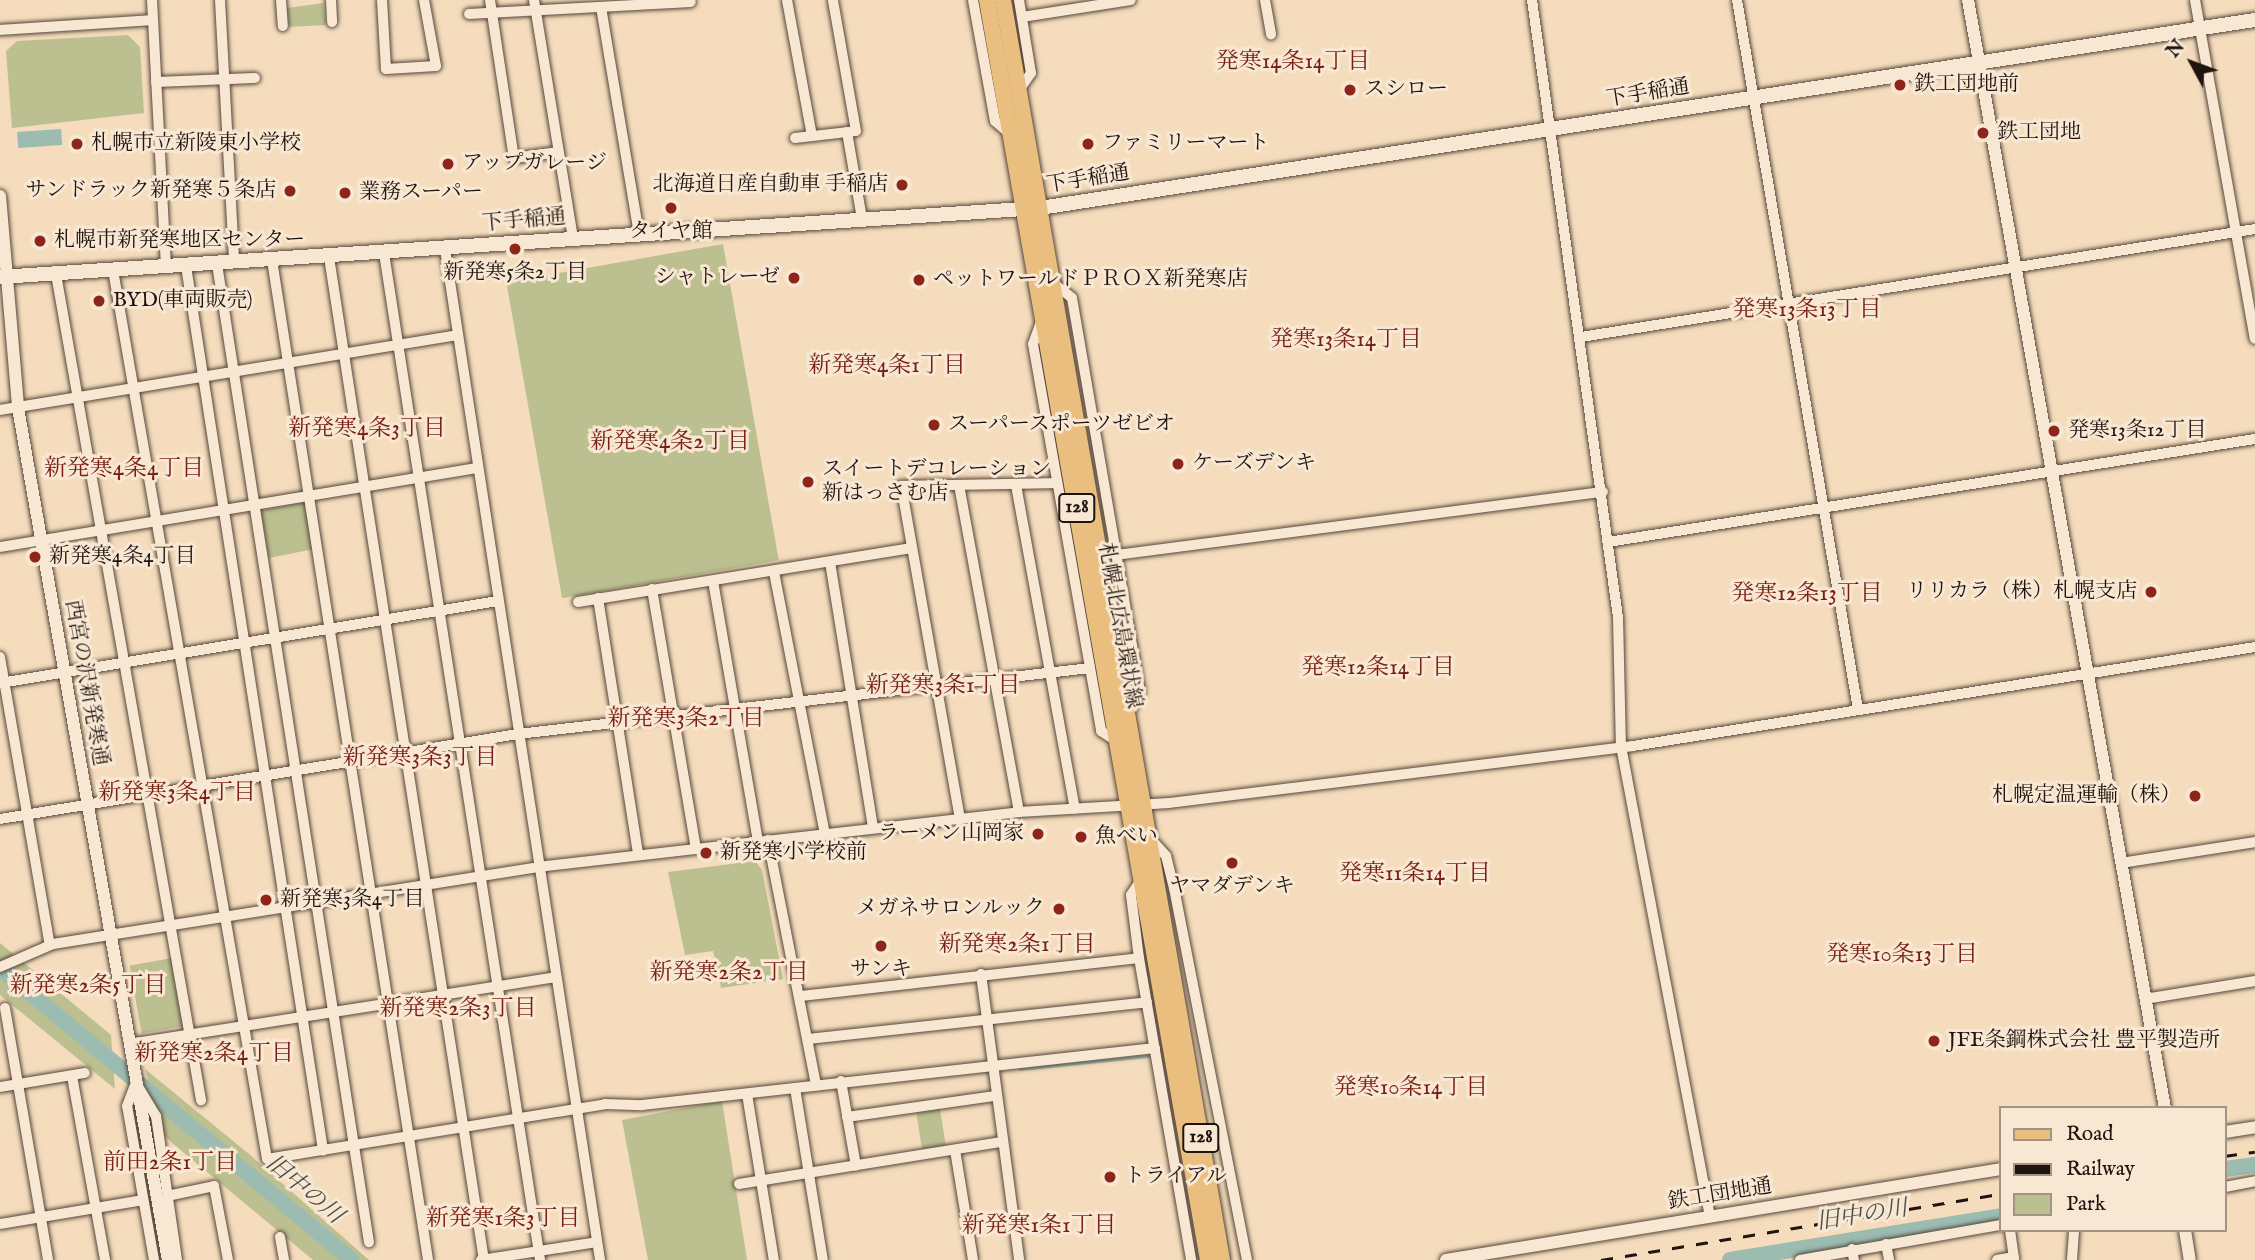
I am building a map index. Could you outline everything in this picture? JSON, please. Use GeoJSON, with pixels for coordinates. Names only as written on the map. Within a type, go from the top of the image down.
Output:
{"type":"FeatureCollection","features":[{"type":"Feature","properties":{"kind":"main road","name":"札幌北広島環状線"},"geometry":{"type":"LineString","coordinates":[[987,0],[1011,135],[1053,283],[1128,715],[1142,878],[1174,1017],[1222,1260]]}},
{"type":"Feature","properties":{"kind":"main road","name":"札幌北広島環状線"},"geometry":{"type":"LineString","coordinates":[[1003,0],[1019,90],[1043,317],[1118,742],[1136,806],[1149,838],[1209,1260]]}},
{"type":"Feature","properties":{"kind":"main road","name":"下手稲通"},"geometry":{"type":"LineString","coordinates":[[2,277],[1032,209],[1551,131],[2255,20]]}},
{"type":"Feature","properties":{"kind":"street"},"geometry":{"type":"LineString","coordinates":[[152,0],[166,267]]}},
{"type":"Feature","properties":{"kind":"street"},"geometry":{"type":"LineString","coordinates":[[220,0],[234,262]]}},
{"type":"Feature","properties":{"kind":"street"},"geometry":{"type":"LineString","coordinates":[[281,0],[283,26]]}},
{"type":"Feature","properties":{"kind":"street"},"geometry":{"type":"LineString","coordinates":[[331,0],[332,22]]}},
{"type":"Feature","properties":{"kind":"street"},"geometry":{"type":"LineString","coordinates":[[382,0],[386,69],[436,66],[424,0]]}},
{"type":"Feature","properties":{"kind":"street"},"geometry":{"type":"LineString","coordinates":[[490,0],[514,158],[559,152]]}},
{"type":"Feature","properties":{"kind":"street"},"geometry":{"type":"LineString","coordinates":[[786,0],[812,136]]}},
{"type":"Feature","properties":{"kind":"street"},"geometry":{"type":"LineString","coordinates":[[794,138],[856,131],[832,0]]}},
{"type":"Feature","properties":{"kind":"street"},"geometry":{"type":"LineString","coordinates":[[973,0],[995,121],[1011,135]]}},
{"type":"Feature","properties":{"kind":"street"},"geometry":{"type":"LineString","coordinates":[[1019,0],[1031,73],[1019,90]]}},
{"type":"Feature","properties":{"kind":"street"},"geometry":{"type":"LineString","coordinates":[[1022,16],[1131,0]]}},
{"type":"Feature","properties":{"kind":"street"},"geometry":{"type":"LineString","coordinates":[[1265,0],[1271,34]]}},
{"type":"Feature","properties":{"kind":"street"},"geometry":{"type":"LineString","coordinates":[[1532,0],[1603,492],[1618,620],[1621,746],[1710,1216]]}},
{"type":"Feature","properties":{"kind":"street"},"geometry":{"type":"LineString","coordinates":[[1737,0],[1751,98],[1858,709]]}},
{"type":"Feature","properties":{"kind":"street"},"geometry":{"type":"LineString","coordinates":[[1968,0],[2165,1106]]}},
{"type":"Feature","properties":{"kind":"street"},"geometry":{"type":"LineString","coordinates":[[2195,0],[2255,339]]}},
{"type":"Feature","properties":{"kind":"street"},"geometry":{"type":"LineString","coordinates":[[469,14],[492,13],[535,5],[578,4],[601,7],[691,2]]}},
{"type":"Feature","properties":{"kind":"street"},"geometry":{"type":"LineString","coordinates":[[535,5],[573,238]]}},
{"type":"Feature","properties":{"kind":"street"},"geometry":{"type":"LineString","coordinates":[[601,7],[639,234]]}},
{"type":"Feature","properties":{"kind":"street"},"geometry":{"type":"LineString","coordinates":[[0,30],[153,20]]}},
{"type":"Feature","properties":{"kind":"street"},"geometry":{"type":"LineString","coordinates":[[156,82],[255,78]]}},
{"type":"Feature","properties":{"kind":"street"},"geometry":{"type":"LineString","coordinates":[[847,132],[862,219]]}},
{"type":"Feature","properties":{"kind":"street","name":"西宮の沢新発寒通"},"geometry":{"type":"LineString","coordinates":[[0,195],[2,277],[18,408],[168,1260]]}},
{"type":"Feature","properties":{"kind":"street"},"geometry":{"type":"LineString","coordinates":[[1581,337],[2255,229]]}},
{"type":"Feature","properties":{"kind":"street"},"geometry":{"type":"LineString","coordinates":[[445,249],[600,1260]]}},
{"type":"Feature","properties":{"kind":"street"},"geometry":{"type":"LineString","coordinates":[[384,253],[540,1256]]}},
{"type":"Feature","properties":{"kind":"street"},"geometry":{"type":"LineString","coordinates":[[329,257],[483,1260],[540,1256],[597,1242]]}},
{"type":"Feature","properties":{"kind":"street"},"geometry":{"type":"LineString","coordinates":[[272,260],[428,1260]]}},
{"type":"Feature","properties":{"kind":"street"},"geometry":{"type":"LineString","coordinates":[[217,264],[236,371],[369,1242]]}},
{"type":"Feature","properties":{"kind":"street"},"geometry":{"type":"LineString","coordinates":[[186,266],[323,1150]]}},
{"type":"Feature","properties":{"kind":"street"},"geometry":{"type":"LineString","coordinates":[[113,270],[267,1160],[576,1109],[747,1094],[841,1081],[1155,1048]]}},
{"type":"Feature","properties":{"kind":"street"},"geometry":{"type":"LineString","coordinates":[[57,274],[201,1100]]}},
{"type":"Feature","properties":{"kind":"street"},"geometry":{"type":"LineString","coordinates":[[1053,283],[1072,298],[1140,692],[1128,715]]}},
{"type":"Feature","properties":{"kind":"street"},"geometry":{"type":"LineString","coordinates":[[1043,317],[1033,344],[1057,483],[1101,731],[1118,742]]}},
{"type":"Feature","properties":{"kind":"street"},"geometry":{"type":"LineString","coordinates":[[0,410],[457,335]]}},
{"type":"Feature","properties":{"kind":"street"},"geometry":{"type":"LineString","coordinates":[[1608,542],[2255,439]]}},
{"type":"Feature","properties":{"kind":"street"},"geometry":{"type":"LineString","coordinates":[[0,547],[477,467]]}},
{"type":"Feature","properties":{"kind":"street"},"geometry":{"type":"LineString","coordinates":[[960,819],[901,486],[1057,483]]}},
{"type":"Feature","properties":{"kind":"street"},"geometry":{"type":"LineString","coordinates":[[959,485],[1019,812]]}},
{"type":"Feature","properties":{"kind":"street"},"geometry":{"type":"LineString","coordinates":[[1016,485],[1075,809]]}},
{"type":"Feature","properties":{"kind":"street"},"geometry":{"type":"LineString","coordinates":[[1116,555],[1603,492]]}},
{"type":"Feature","properties":{"kind":"street"},"geometry":{"type":"LineString","coordinates":[[578,602],[912,548]]}},
{"type":"Feature","properties":{"kind":"street"},"geometry":{"type":"LineString","coordinates":[[830,562],[873,828]]}},
{"type":"Feature","properties":{"kind":"street"},"geometry":{"type":"LineString","coordinates":[[774,572],[825,834]]}},
{"type":"Feature","properties":{"kind":"street"},"geometry":{"type":"LineString","coordinates":[[713,581],[735,708],[800,996],[816,1085]]}},
{"type":"Feature","properties":{"kind":"street"},"geometry":{"type":"LineString","coordinates":[[652,589],[696,848]]}},
{"type":"Feature","properties":{"kind":"street"},"geometry":{"type":"LineString","coordinates":[[598,598],[638,854]]}},
{"type":"Feature","properties":{"kind":"street"},"geometry":{"type":"LineString","coordinates":[[2,682],[498,601]]}},
{"type":"Feature","properties":{"kind":"street"},"geometry":{"type":"LineString","coordinates":[[0,967],[19,956],[50,945],[538,867],[1019,812],[1136,806],[1621,746],[2255,647]]}},
{"type":"Feature","properties":{"kind":"street"},"geometry":{"type":"LineString","coordinates":[[0,657],[2,682],[50,945]]}},
{"type":"Feature","properties":{"kind":"street"},"geometry":{"type":"LineString","coordinates":[[0,819],[518,734],[1090,667]]}},
{"type":"Feature","properties":{"kind":"street"},"geometry":{"type":"LineString","coordinates":[[1149,838],[1166,856],[1174,888],[1247,1260]]}},
{"type":"Feature","properties":{"kind":"street"},"geometry":{"type":"LineString","coordinates":[[2121,863],[2255,842]]}},
{"type":"Feature","properties":{"kind":"street"},"geometry":{"type":"LineString","coordinates":[[1142,878],[1131,895],[1139,958],[1191,1260]]}},
{"type":"Feature","properties":{"kind":"street"},"geometry":{"type":"LineString","coordinates":[[800,996],[1139,958]]}},
{"type":"Feature","properties":{"kind":"street"},"geometry":{"type":"LineString","coordinates":[[981,974],[990,1066],[1019,1260]]}},
{"type":"Feature","properties":{"kind":"street"},"geometry":{"type":"LineString","coordinates":[[130,1044],[556,977]]}},
{"type":"Feature","properties":{"kind":"street"},"geometry":{"type":"LineString","coordinates":[[2145,999],[2255,981]]}},
{"type":"Feature","properties":{"kind":"street"},"geometry":{"type":"LineString","coordinates":[[808,1039],[1147,1002]]}},
{"type":"Feature","properties":{"kind":"street"},"geometry":{"type":"LineString","coordinates":[[5,1008],[48,1260]]}},
{"type":"Feature","properties":{"kind":"street"},"geometry":{"type":"LineString","coordinates":[[0,1087],[85,1073]]}},
{"type":"Feature","properties":{"kind":"street"},"geometry":{"type":"LineString","coordinates":[[72,1076],[105,1260]]}},
{"type":"Feature","properties":{"kind":"street"},"geometry":{"type":"LineString","coordinates":[[841,1081],[856,1166]]}},
{"type":"Feature","properties":{"kind":"street"},"geometry":{"type":"LineString","coordinates":[[136,1083],[130,1099],[142,1200],[154,1260]]}},
{"type":"Feature","properties":{"kind":"street"},"geometry":{"type":"LineString","coordinates":[[136,1083],[154,1110],[177,1260]]}},
{"type":"Feature","properties":{"kind":"street"},"geometry":{"type":"LineString","coordinates":[[795,1088],[823,1260]]}},
{"type":"Feature","properties":{"kind":"street"},"geometry":{"type":"LineString","coordinates":[[747,1094],[774,1260]]}},
{"type":"Feature","properties":{"kind":"street"},"geometry":{"type":"LineString","coordinates":[[847,1117],[994,1096]]}},
{"type":"Feature","properties":{"kind":"street"},"geometry":{"type":"LineString","coordinates":[[2227,1132],[2255,1127]]}},
{"type":"Feature","properties":{"kind":"street"},"geometry":{"type":"LineString","coordinates":[[738,1184],[809,1175],[1002,1142]]}},
{"type":"Feature","properties":{"kind":"street"},"geometry":{"type":"LineString","coordinates":[[956,1150],[973,1260]]}},
{"type":"Feature","properties":{"kind":"street","name":"鉄工団地通"},"geometry":{"type":"LineString","coordinates":[[1446,1260],[2000,1169]]}},
{"type":"Feature","properties":{"kind":"street"},"geometry":{"type":"LineString","coordinates":[[2227,1187],[2255,1181]]}},
{"type":"Feature","properties":{"kind":"street"},"geometry":{"type":"LineString","coordinates":[[167,1196],[215,1186],[228,1260]]}},
{"type":"Feature","properties":{"kind":"street"},"geometry":{"type":"LineString","coordinates":[[0,1224],[142,1200]]}},
{"type":"Feature","properties":{"kind":"street"},"geometry":{"type":"LineString","coordinates":[[1800,1260],[1853,1255],[1886,1244],[2000,1224]]}},
{"type":"Feature","properties":{"kind":"street"},"geometry":{"type":"LineString","coordinates":[[1997,1260],[2014,1259],[2010,1232]]}},
{"type":"Feature","properties":{"kind":"street"},"geometry":{"type":"LineString","coordinates":[[2072,1260],[2074,1232]]}},
{"type":"Feature","properties":{"kind":"street"},"geometry":{"type":"LineString","coordinates":[[2185,1232],[2190,1260]]}},
{"type":"Feature","properties":{"kind":"street"},"geometry":{"type":"LineString","coordinates":[[281,1237],[284,1260]]}},
{"type":"Feature","properties":{"kind":"street"},"geometry":{"type":"LineString","coordinates":[[1886,1244],[1889,1260]]}},
{"type":"Feature","properties":{"kind":"green space"},"geometry":{"type":"Polygon","coordinates":[[[323,3],[326,25],[289,27],[287,8],[323,3]]]}},
{"type":"Feature","properties":{"kind":"green space"},"geometry":{"type":"Polygon","coordinates":[[[128,35],[140,47],[144,113],[12,128],[6,51],[17,41],[128,35]]]}},
{"type":"Feature","properties":{"kind":"green space"},"geometry":{"type":"Polygon","coordinates":[[[723,244],[779,560],[562,598],[506,282],[723,244]]]}},
{"type":"Feature","properties":{"kind":"green space"},"geometry":{"type":"Polygon","coordinates":[[[305,502],[314,549],[269,558],[260,511],[305,502]]]}},
{"type":"Feature","properties":{"kind":"green space"},"geometry":{"type":"Polygon","coordinates":[[[755,861],[762,870],[783,979],[721,988],[713,951],[685,955],[668,872],[755,861]]]}},
{"type":"Feature","properties":{"kind":"green space"},"geometry":{"type":"Polygon","coordinates":[[[0,943],[111,1035],[115,1089],[0,995],[0,943]]]}},
{"type":"Feature","properties":{"kind":"green space"},"geometry":{"type":"Polygon","coordinates":[[[172,958],[184,1026],[142,1033],[130,965],[172,958]]]}},
{"type":"Feature","properties":{"kind":"green space"},"geometry":{"type":"Polygon","coordinates":[[[145,1069],[249,1154],[369,1260],[313,1260],[171,1142],[163,1134],[145,1069]]]}},
{"type":"Feature","properties":{"kind":"green space"},"geometry":{"type":"Polygon","coordinates":[[[722,1101],[747,1260],[648,1260],[622,1120],[722,1101]]]}},
{"type":"Feature","properties":{"kind":"green space"},"geometry":{"type":"Polygon","coordinates":[[[940,1109],[946,1146],[922,1149],[916,1113],[940,1109]]]}},
{"type":"Feature","properties":{"kind":"water"},"geometry":{"type":"Polygon","coordinates":[[[61,129],[62,145],[18,148],[17,132],[61,129]]]}},
{"type":"Feature","properties":{"kind":"waterway","name":"旧中の川"},"geometry":{"type":"LineString","coordinates":[[0,968],[352,1260]]}},
{"type":"Feature","properties":{"kind":"waterway"},"geometry":{"type":"LineString","coordinates":[[1020,1069],[1147,1056]]}},
{"type":"Feature","properties":{"kind":"waterway","name":"旧中の川"},"geometry":{"type":"LineString","coordinates":[[2227,1169],[2255,1165]]}},
{"type":"Feature","properties":{"kind":"waterway","name":"旧中の川"},"geometry":{"type":"LineString","coordinates":[[1730,1260],[2000,1216]]}},
{"type":"Feature","properties":{"kind":"railway"},"geometry":{"type":"LineString","coordinates":[[2227,1156],[2255,1152]]}},
{"type":"Feature","properties":{"kind":"railway"},"geometry":{"type":"LineString","coordinates":[[1601,1260],[2000,1194]]}},
{"type":"Feature","properties":{"kind":"place","name":"鉄工団地前"},"geometry":{"type":"Point","coordinates":[1900,85]}},
{"type":"Feature","properties":{"kind":"place","name":"スシロー"},"geometry":{"type":"Point","coordinates":[1350,90]}},
{"type":"Feature","properties":{"kind":"place","name":"鉄工団地"},"geometry":{"type":"Point","coordinates":[1983,133]}},
{"type":"Feature","properties":{"kind":"place","name":"札幌市立新陵東小学校"},"geometry":{"type":"Point","coordinates":[77,144]}},
{"type":"Feature","properties":{"kind":"place","name":"ファミリーマート"},"geometry":{"type":"Point","coordinates":[1088,144]}},
{"type":"Feature","properties":{"kind":"place","name":"アップガレージ"},"geometry":{"type":"Point","coordinates":[448,164]}},
{"type":"Feature","properties":{"kind":"place","name":"北海道日産自動車 手稲店"},"geometry":{"type":"Point","coordinates":[902,185]}},
{"type":"Feature","properties":{"kind":"place","name":"サンドラック新発寒５条店"},"geometry":{"type":"Point","coordinates":[290,191]}},
{"type":"Feature","properties":{"kind":"place","name":"業務スーパー"},"geometry":{"type":"Point","coordinates":[345,193]}},
{"type":"Feature","properties":{"kind":"place","name":"タイヤ館"},"geometry":{"type":"Point","coordinates":[671,208]}},
{"type":"Feature","properties":{"kind":"place","name":"札幌市新発寒地区センター"},"geometry":{"type":"Point","coordinates":[40,241]}},
{"type":"Feature","properties":{"kind":"place","name":"新発寒5条2丁目"},"geometry":{"type":"Point","coordinates":[515,249]}},
{"type":"Feature","properties":{"kind":"place","name":"シャトレーゼ"},"geometry":{"type":"Point","coordinates":[794,278]}},
{"type":"Feature","properties":{"kind":"place","name":"ペットワールドＰＲＯＸ新発寒店"},"geometry":{"type":"Point","coordinates":[919,280]}},
{"type":"Feature","properties":{"kind":"place","name":"BYD(車両販売)"},"geometry":{"type":"Point","coordinates":[99,301]}},
{"type":"Feature","properties":{"kind":"place","name":"スーパースポーツゼビオ"},"geometry":{"type":"Point","coordinates":[934,425]}},
{"type":"Feature","properties":{"kind":"place","name":"発寒13条12丁目"},"geometry":{"type":"Point","coordinates":[2054,431]}},
{"type":"Feature","properties":{"kind":"place","name":"ケーズデンキ"},"geometry":{"type":"Point","coordinates":[1178,464]}},
{"type":"Feature","properties":{"kind":"place","name":"スイートデコレーション 新はっさむ店"},"geometry":{"type":"Point","coordinates":[808,482]}},
{"type":"Feature","properties":{"kind":"place","name":"新発寒4条4丁目"},"geometry":{"type":"Point","coordinates":[35,557]}},
{"type":"Feature","properties":{"kind":"place","name":"リリカラ（株）札幌支店"},"geometry":{"type":"Point","coordinates":[2151,592]}},
{"type":"Feature","properties":{"kind":"place","name":"札幌定温運輸（株）"},"geometry":{"type":"Point","coordinates":[2195,796]}},
{"type":"Feature","properties":{"kind":"place","name":"ラーメン山岡家"},"geometry":{"type":"Point","coordinates":[1038,834]}},
{"type":"Feature","properties":{"kind":"place","name":"魚べい"},"geometry":{"type":"Point","coordinates":[1081,837]}},
{"type":"Feature","properties":{"kind":"place","name":"新発寒小学校前"},"geometry":{"type":"Point","coordinates":[706,853]}},
{"type":"Feature","properties":{"kind":"place","name":"ヤマダデンキ"},"geometry":{"type":"Point","coordinates":[1232,863]}},
{"type":"Feature","properties":{"kind":"place","name":"新発寒3条4丁目"},"geometry":{"type":"Point","coordinates":[266,900]}},
{"type":"Feature","properties":{"kind":"place","name":"メガネサロンルック"},"geometry":{"type":"Point","coordinates":[1059,909]}},
{"type":"Feature","properties":{"kind":"place","name":"サンキ"},"geometry":{"type":"Point","coordinates":[881,946]}},
{"type":"Feature","properties":{"kind":"place","name":"JFE条鋼株式会社 豊平製造所"},"geometry":{"type":"Point","coordinates":[1934,1041]}},
{"type":"Feature","properties":{"kind":"place","name":"トライアル"},"geometry":{"type":"Point","coordinates":[1110,1177]}},
{"type":"Feature","properties":{"kind":"district","name":"発寒14条14丁目"},"geometry":{"type":"Point","coordinates":[1293,62]}},
{"type":"Feature","properties":{"kind":"district","name":"発寒13条13丁目"},"geometry":{"type":"Point","coordinates":[1807,310]}},
{"type":"Feature","properties":{"kind":"district","name":"発寒13条14丁目"},"geometry":{"type":"Point","coordinates":[1346,340]}},
{"type":"Feature","properties":{"kind":"district","name":"新発寒4条1丁目"},"geometry":{"type":"Point","coordinates":[887,366]}},
{"type":"Feature","properties":{"kind":"district","name":"新発寒4条3丁目"},"geometry":{"type":"Point","coordinates":[367,429]}},
{"type":"Feature","properties":{"kind":"district","name":"新発寒4条2丁目"},"geometry":{"type":"Point","coordinates":[670,442]}},
{"type":"Feature","properties":{"kind":"district","name":"新発寒4条4丁目"},"geometry":{"type":"Point","coordinates":[124,469]}},
{"type":"Feature","properties":{"kind":"district","name":"発寒12条13丁目"},"geometry":{"type":"Point","coordinates":[1807,594]}},
{"type":"Feature","properties":{"kind":"district","name":"発寒12条14丁目"},"geometry":{"type":"Point","coordinates":[1378,668]}},
{"type":"Feature","properties":{"kind":"district","name":"新発寒3条1丁目"},"geometry":{"type":"Point","coordinates":[943,686]}},
{"type":"Feature","properties":{"kind":"district","name":"新発寒3条2丁目"},"geometry":{"type":"Point","coordinates":[686,719]}},
{"type":"Feature","properties":{"kind":"district","name":"新発寒3条3丁目"},"geometry":{"type":"Point","coordinates":[420,758]}},
{"type":"Feature","properties":{"kind":"district","name":"新発寒3条4丁目"},"geometry":{"type":"Point","coordinates":[177,793]}},
{"type":"Feature","properties":{"kind":"district","name":"発寒11条14丁目"},"geometry":{"type":"Point","coordinates":[1415,874]}},
{"type":"Feature","properties":{"kind":"district","name":"新発寒2条1丁目"},"geometry":{"type":"Point","coordinates":[1017,945]}},
{"type":"Feature","properties":{"kind":"district","name":"発寒10条13丁目"},"geometry":{"type":"Point","coordinates":[1902,955]}},
{"type":"Feature","properties":{"kind":"district","name":"新発寒2条2丁目"},"geometry":{"type":"Point","coordinates":[729,973]}},
{"type":"Feature","properties":{"kind":"district","name":"新発寒2条5丁目"},"geometry":{"type":"Point","coordinates":[88,986]}},
{"type":"Feature","properties":{"kind":"district","name":"新発寒2条3丁目"},"geometry":{"type":"Point","coordinates":[458,1009]}},
{"type":"Feature","properties":{"kind":"district","name":"新発寒2条4丁目"},"geometry":{"type":"Point","coordinates":[214,1054]}},
{"type":"Feature","properties":{"kind":"district","name":"発寒10条14丁目"},"geometry":{"type":"Point","coordinates":[1411,1088]}},
{"type":"Feature","properties":{"kind":"district","name":"前田2条1丁目"},"geometry":{"type":"Point","coordinates":[170,1163]}},
{"type":"Feature","properties":{"kind":"district","name":"新発寒1条3丁目"},"geometry":{"type":"Point","coordinates":[503,1219]}},
{"type":"Feature","properties":{"kind":"district","name":"新発寒1条1丁目"},"geometry":{"type":"Point","coordinates":[1039,1226]}}]}
